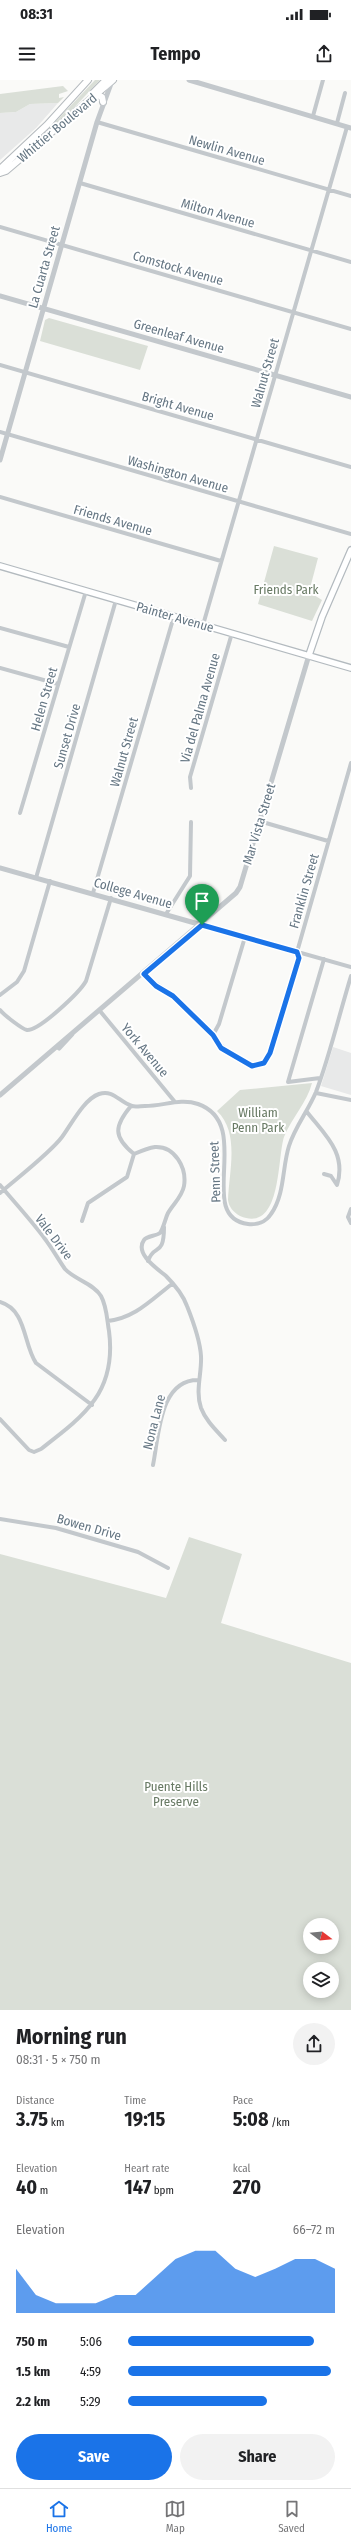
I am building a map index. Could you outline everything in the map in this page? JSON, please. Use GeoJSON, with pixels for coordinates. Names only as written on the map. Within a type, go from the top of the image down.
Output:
{"type":"FeatureCollection","features":[{"type":"Feature","properties":{"kind":"main road"},"geometry":{"type":"LineString","coordinates":[[79,89],[84,80]]}},
{"type":"Feature","properties":{"kind":"main road","name":"Whittier Boulevard"},"geometry":{"type":"LineString","coordinates":[[0,169],[47,126],[88,80]]}},
{"type":"Feature","properties":{"kind":"main road"},"geometry":{"type":"LineString","coordinates":[[96,93],[102,80]]}},
{"type":"Feature","properties":{"kind":"main road"},"geometry":{"type":"LineString","coordinates":[[96,93],[106,80]]}},
{"type":"Feature","properties":{"kind":"main road","name":"Whittier Boulevard"},"geometry":{"type":"LineString","coordinates":[[0,172],[6,171],[112,80]]}},
{"type":"Feature","properties":{"kind":"main road"},"geometry":{"type":"LineString","coordinates":[[96,93],[102,97],[103,102]]}},
{"type":"Feature","properties":{"kind":"main road","name":"Mar Vista Street"},"geometry":{"type":"LineString","coordinates":[[309,655],[322,617],[351,550]]}},
{"type":"Feature","properties":{"kind":"main road","name":"Painter Avenue"},"geometry":{"type":"LineString","coordinates":[[0,566],[351,668]]}},
{"type":"Feature","properties":{"kind":"street","name":"La Cuarta Street"},"geometry":{"type":"LineString","coordinates":[[0,460],[103,102],[112,80]]}},
{"type":"Feature","properties":{"kind":"street"},"geometry":{"type":"LineString","coordinates":[[189,80],[349,127]]}},
{"type":"Feature","properties":{"kind":"street"},"geometry":{"type":"LineString","coordinates":[[313,116],[323,80]]}},
{"type":"Feature","properties":{"kind":"street"},"geometry":{"type":"LineString","coordinates":[[337,124],[345,93]]}},
{"type":"Feature","properties":{"kind":"street","name":"Newlin Avenue"},"geometry":{"type":"LineString","coordinates":[[98,122],[351,196]]}},
{"type":"Feature","properties":{"kind":"street","name":"Walnut Street"},"geometry":{"type":"LineString","coordinates":[[203,625],[311,250],[349,127]]}},
{"type":"Feature","properties":{"kind":"street","name":"Milton Avenue"},"geometry":{"type":"LineString","coordinates":[[80,183],[351,262]]}},
{"type":"Feature","properties":{"kind":"street","name":"Comstock Avenue"},"geometry":{"type":"LineString","coordinates":[[0,227],[351,329]]}},
{"type":"Feature","properties":{"kind":"street","name":"Greenleaf Avenue"},"geometry":{"type":"LineString","coordinates":[[0,296],[351,397]]}},
{"type":"Feature","properties":{"kind":"street","name":"Bright Avenue"},"geometry":{"type":"LineString","coordinates":[[0,365],[351,466]]}},
{"type":"Feature","properties":{"kind":"street","name":"Washington Avenue"},"geometry":{"type":"LineString","coordinates":[[0,432],[351,534]]}},
{"type":"Feature","properties":{"kind":"street","name":"Friends Avenue"},"geometry":{"type":"LineString","coordinates":[[0,497],[221,561]]}},
{"type":"Feature","properties":{"kind":"street","name":"Helen Street"},"geometry":{"type":"LineString","coordinates":[[20,813],[86,591]]}},
{"type":"Feature","properties":{"kind":"street","name":"Sunset Drive"},"geometry":{"type":"LineString","coordinates":[[36,878],[116,600]]}},
{"type":"Feature","properties":{"kind":"street","name":"Walnut Street"},"geometry":{"type":"LineString","coordinates":[[94,893],[174,616]]}},
{"type":"Feature","properties":{"kind":"street"},"geometry":{"type":"LineString","coordinates":[[0,628],[69,647]]}},
{"type":"Feature","properties":{"kind":"street","name":"Via del Palma Avenue"},"geometry":{"type":"LineString","coordinates":[[191,788],[190,777],[232,633]]}},
{"type":"Feature","properties":{"kind":"street","name":"Mar Vista Street"},"geometry":{"type":"LineString","coordinates":[[0,1095],[55,1049],[67,1041],[72,1034],[202,925],[230,899],[240,887],[309,655]]}},
{"type":"Feature","properties":{"kind":"street"},"geometry":{"type":"LineString","coordinates":[[0,668],[58,684]]}},
{"type":"Feature","properties":{"kind":"street","name":"Franklin Street"},"geometry":{"type":"LineString","coordinates":[[213,1035],[221,1048],[248,1065],[259,1065],[268,1059],[299,958],[297,952],[351,763]]}},
{"type":"Feature","properties":{"kind":"street"},"geometry":{"type":"LineString","coordinates":[[259,821],[328,841]]}},
{"type":"Feature","properties":{"kind":"street"},"geometry":{"type":"LineString","coordinates":[[166,914],[190,876],[191,822]]}},
{"type":"Feature","properties":{"kind":"street","name":"College Avenue"},"geometry":{"type":"LineString","coordinates":[[0,868],[94,893],[351,967]]}},
{"type":"Feature","properties":{"kind":"street"},"geometry":{"type":"LineString","coordinates":[[0,995],[16,982],[24,971],[50,881]]}},
{"type":"Feature","properties":{"kind":"street"},"geometry":{"type":"LineString","coordinates":[[0,1010],[21,1028],[29,1030],[38,1027],[84,985],[111,898]]}},
{"type":"Feature","properties":{"kind":"street"},"geometry":{"type":"LineString","coordinates":[[144,974],[156,986],[173,996],[213,1035],[219,1024],[245,937]]}},
{"type":"Feature","properties":{"kind":"street"},"geometry":{"type":"LineString","coordinates":[[320,1078],[288,1082],[324,959]]}},
{"type":"Feature","properties":{"kind":"street","name":"Penn Street"},"geometry":{"type":"LineString","coordinates":[[131,1106],[159,1106],[175,1102],[198,1104],[209,1110],[218,1119],[225,1138],[225,1206],[231,1216],[247,1224],[254,1224],[266,1219],[274,1208],[282,1184],[288,1147],[316,1092],[351,976]]}},
{"type":"Feature","properties":{"kind":"street","name":"York Avenue"},"geometry":{"type":"LineString","coordinates":[[100,1011],[175,1102]]}},
{"type":"Feature","properties":{"kind":"street"},"geometry":{"type":"LineString","coordinates":[[0,1193],[61,1139],[78,1113],[97,1094],[106,1092],[117,1096],[131,1106],[122,1116],[118,1128],[119,1137],[124,1146],[134,1154]]}},
{"type":"Feature","properties":{"kind":"street"},"geometry":{"type":"LineString","coordinates":[[316,1092],[351,1100]]}},
{"type":"Feature","properties":{"kind":"street"},"geometry":{"type":"LineString","coordinates":[[307,1112],[326,1135],[340,1160],[337,1185],[331,1176],[324,1174]]}},
{"type":"Feature","properties":{"kind":"street"},"geometry":{"type":"LineString","coordinates":[[134,1154],[149,1148],[163,1147],[171,1151],[180,1163],[184,1186],[180,1196],[167,1216],[160,1233],[144,1240],[143,1248],[148,1260],[172,1284],[187,1306],[199,1342],[201,1357],[199,1380],[201,1408],[208,1421],[225,1440]]}},
{"type":"Feature","properties":{"kind":"street"},"geometry":{"type":"LineString","coordinates":[[82,1221],[88,1203],[127,1177],[134,1154]]}},
{"type":"Feature","properties":{"kind":"street","name":"Vale Drive"},"geometry":{"type":"LineString","coordinates":[[0,1185],[45,1239],[66,1270],[96,1290],[106,1308],[111,1343],[109,1364],[104,1386],[92,1405],[76,1421],[34,1452],[29,1450],[0,1419]]}},
{"type":"Feature","properties":{"kind":"street"},"geometry":{"type":"LineString","coordinates":[[351,1209],[348,1217],[351,1223]]}},
{"type":"Feature","properties":{"kind":"street"},"geometry":{"type":"LineString","coordinates":[[148,1260],[152,1253],[161,1248],[164,1243],[164,1225]]}},
{"type":"Feature","properties":{"kind":"street"},"geometry":{"type":"LineString","coordinates":[[108,1321],[124,1319],[136,1312],[172,1284]]}},
{"type":"Feature","properties":{"kind":"street"},"geometry":{"type":"LineString","coordinates":[[0,1302],[14,1310],[19,1319],[30,1354],[36,1363],[92,1405]]}},
{"type":"Feature","properties":{"kind":"street","name":"Nona Lane"},"geometry":{"type":"LineString","coordinates":[[153,1465],[166,1402],[173,1390],[182,1382],[199,1380]]}},
{"type":"Feature","properties":{"kind":"street","name":"Bowen Drive"},"geometry":{"type":"LineString","coordinates":[[0,1519],[56,1528],[138,1552],[168,1568]]}},
{"type":"Feature","properties":{"kind":"shaded area"},"geometry":{"type":"Polygon","coordinates":[[[58,103],[36,128],[0,160],[0,113],[16,112],[30,104],[58,103]]]}},
{"type":"Feature","properties":{"kind":"shaded area"},"geometry":{"type":"Polygon","coordinates":[[[333,1047],[351,1053],[351,1095],[321,1086],[333,1047]]]}},
{"type":"Feature","properties":{"kind":"green space"},"geometry":{"type":"Polygon","coordinates":[[[95,80],[100,80],[70,112],[43,135],[95,80]]]}},
{"type":"Feature","properties":{"kind":"green space"},"geometry":{"type":"Polygon","coordinates":[[[63,86],[68,91],[59,94],[59,98],[64,97],[58,103],[30,104],[16,112],[0,113],[0,94],[63,86]]]}},
{"type":"Feature","properties":{"kind":"green space"},"geometry":{"type":"Polygon","coordinates":[[[49,318],[148,346],[140,370],[40,341],[45,320],[49,318]]]}},
{"type":"Feature","properties":{"kind":"green space","name":"Friends Park"},"geometry":{"type":"Polygon","coordinates":[[[274,546],[318,558],[309,592],[322,600],[312,621],[258,604],[274,546]]]}},
{"type":"Feature","properties":{"kind":"green space","name":"William Penn Park"},"geometry":{"type":"Polygon","coordinates":[[[312,1083],[307,1097],[284,1137],[278,1176],[271,1204],[264,1214],[254,1219],[240,1216],[235,1213],[229,1205],[228,1200],[232,1153],[231,1141],[229,1130],[217,1111],[240,1090],[312,1083]]]}},
{"type":"Feature","properties":{"kind":"green space","name":"Puente Hills Preserve"},"geometry":{"type":"Polygon","coordinates":[[[189,1537],[242,1554],[221,1623],[351,1663],[351,2010],[0,2010],[0,1554],[166,1598],[189,1537]]]}},
{"type":"Feature","properties":{"kind":"route"},"geometry":{"type":"LineString","coordinates":[[202,925],[297,952],[299,958],[268,1059],[264,1063],[252,1066],[248,1065],[221,1048],[213,1035],[173,996],[156,986],[144,974],[202,925]]}}]}
